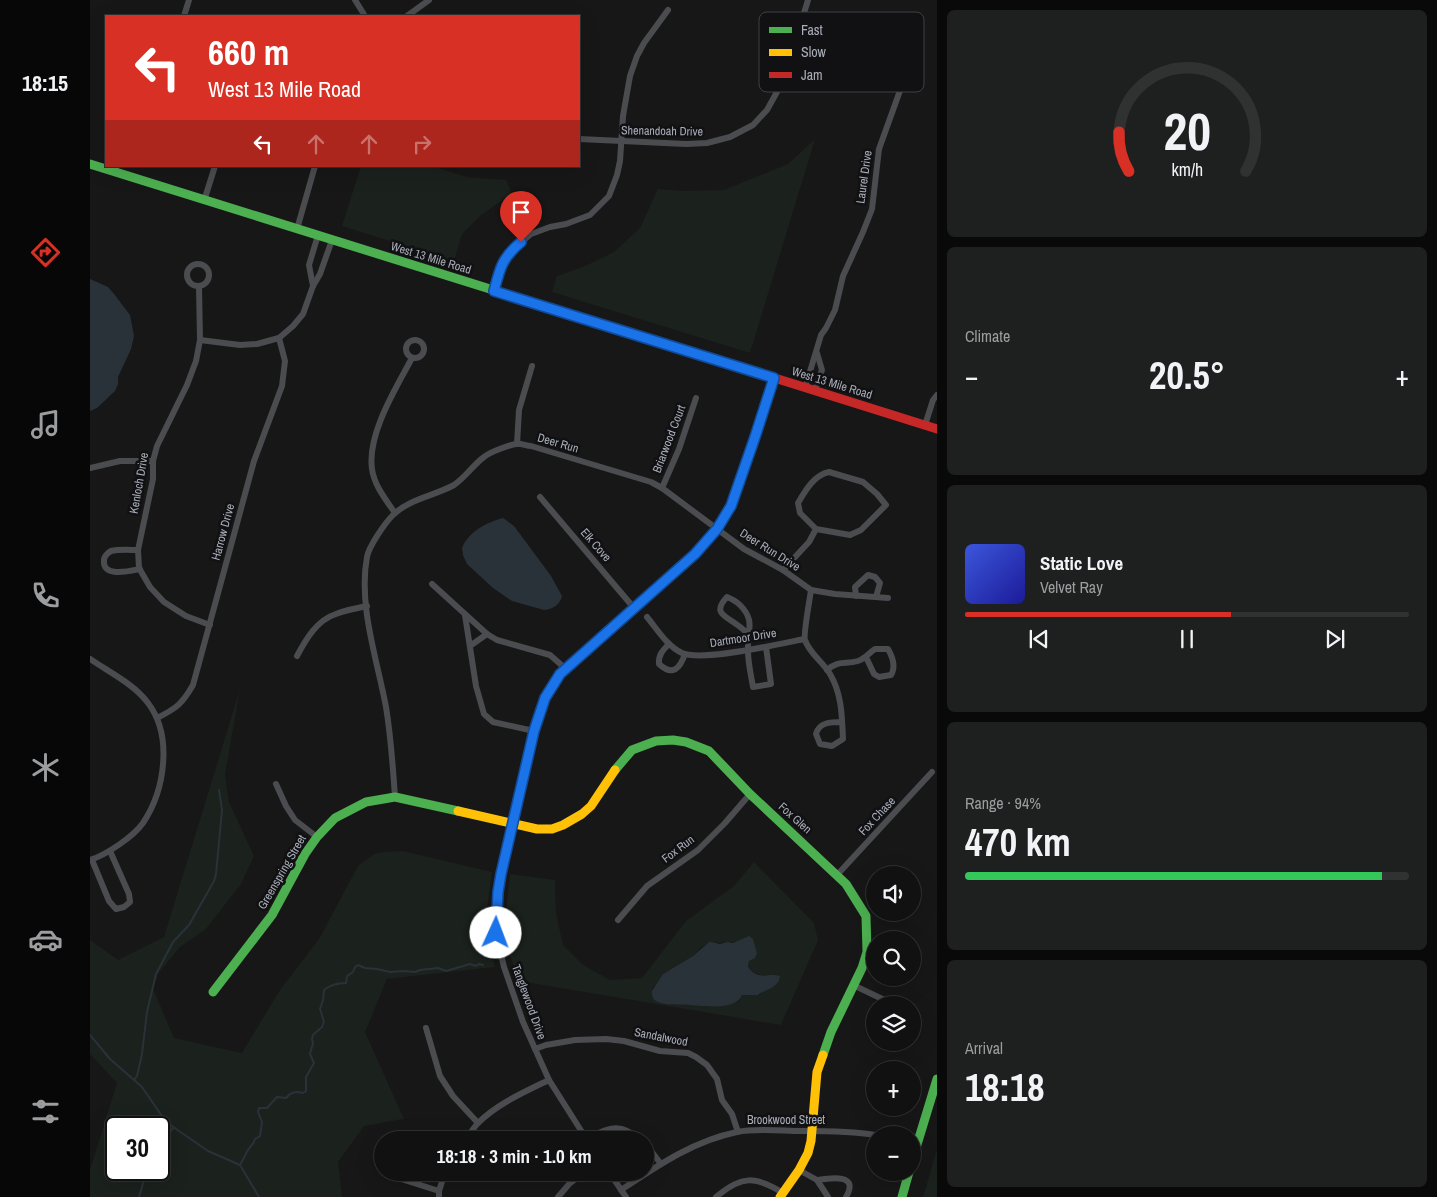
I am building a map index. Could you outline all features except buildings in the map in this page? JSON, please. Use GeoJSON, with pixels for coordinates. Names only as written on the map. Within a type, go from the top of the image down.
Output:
{"type":"FeatureCollection","features":[{"type":"Feature","properties":{"kind":"street"},"geometry":{"type":"LineString","coordinates":[[184,15],[189,0]]}},
{"type":"Feature","properties":{"kind":"street"},"geometry":{"type":"LineString","coordinates":[[355,0],[364,15]]}},
{"type":"Feature","properties":{"kind":"street"},"geometry":{"type":"LineString","coordinates":[[408,15],[429,0]]}},
{"type":"Feature","properties":{"kind":"street","name":"Shenandoah Drive"},"geometry":{"type":"LineString","coordinates":[[804,12],[808,0]]}},
{"type":"Feature","properties":{"kind":"street"},"geometry":{"type":"LineString","coordinates":[[494,291],[501,264],[512,250],[531,234],[590,215],[609,196],[617,175],[626,92],[630,76],[637,56],[650,33],[668,10]]}},
{"type":"Feature","properties":{"kind":"street","name":"Shenandoah Drive"},"geometry":{"type":"LineString","coordinates":[[580,139],[686,144],[707,143],[730,137],[753,125],[767,110],[777,92]]}},
{"type":"Feature","properties":{"kind":"street","name":"Laurel Drive"},"geometry":{"type":"LineString","coordinates":[[805,388],[821,335],[835,310],[844,276],[872,209],[879,149],[899,92]]}},
{"type":"Feature","properties":{"kind":"street","name":"West 13 Mile Road"},"geometry":{"type":"LineString","coordinates":[[90,164],[105,167]]}},
{"type":"Feature","properties":{"kind":"street"},"geometry":{"type":"LineString","coordinates":[[204,201],[215,167]]}},
{"type":"Feature","properties":{"kind":"street"},"geometry":{"type":"LineString","coordinates":[[297,229],[315,167]]}},
{"type":"Feature","properties":{"kind":"street","name":"West 13 Mile Road"},"geometry":{"type":"LineString","coordinates":[[118,169],[204,201],[936,427]]}},
{"type":"Feature","properties":{"kind":"street"},"geometry":{"type":"LineString","coordinates":[[313,286],[309,266],[318,236]]}},
{"type":"Feature","properties":{"kind":"street"},"geometry":{"type":"LineString","coordinates":[[200,340],[249,345],[279,338],[303,314],[332,240]]}},
{"type":"Feature","properties":{"kind":"street","name":"Kenloch Drive"},"geometry":{"type":"LineString","coordinates":[[199,286],[200,340],[196,361],[157,446],[153,461],[153,479],[138,550],[140,569],[150,587],[164,602],[186,616],[210,625]]}},
{"type":"Feature","properties":{"kind":"street","name":"Harrow Drive"},"geometry":{"type":"LineString","coordinates":[[157,718],[170,712],[183,702],[192,685],[254,461],[282,386],[285,361],[279,338]]}},
{"type":"Feature","properties":{"kind":"street","name":"Laurel Drive"},"geometry":{"type":"LineString","coordinates":[[816,390],[822,370],[817,352]]}},
{"type":"Feature","properties":{"kind":"street"},"geometry":{"type":"LineString","coordinates":[[395,513],[380,492],[372,470],[371,451],[388,404],[412,358]]}},
{"type":"Feature","properties":{"kind":"street"},"geometry":{"type":"LineString","coordinates":[[517,444],[519,410],[532,366]]}},
{"type":"Feature","properties":{"kind":"street","name":"Tanglewood Drive"},"geometry":{"type":"LineString","coordinates":[[582,1131],[549,1080],[523,1022],[504,966],[496,933],[501,874],[534,731],[545,698],[560,674],[695,554],[717,529],[731,506],[774,378]]}},
{"type":"Feature","properties":{"kind":"street"},"geometry":{"type":"LineString","coordinates":[[925,425],[933,400],[937,395]]}},
{"type":"Feature","properties":{"kind":"street","name":"Briarwood Court"},"geometry":{"type":"LineString","coordinates":[[662,488],[679,449],[696,398]]}},
{"type":"Feature","properties":{"kind":"street","name":"Deer Run"},"geometry":{"type":"LineString","coordinates":[[395,797],[386,706],[374,654],[364,581],[368,554],[385,524],[395,513],[413,502],[447,489],[462,480],[485,456],[517,444],[531,446],[651,482],[717,529]]}},
{"type":"Feature","properties":{"kind":"street"},"geometry":{"type":"LineString","coordinates":[[90,468],[120,461],[153,461]]}},
{"type":"Feature","properties":{"kind":"street"},"geometry":{"type":"LineString","coordinates":[[829,472],[863,482],[877,494],[886,506],[861,530],[850,535],[816,529],[800,513],[798,503],[807,488],[824,473],[829,472]]}},
{"type":"Feature","properties":{"kind":"street","name":"Elk Cove"},"geometry":{"type":"LineString","coordinates":[[540,497],[634,608]]}},
{"type":"Feature","properties":{"kind":"street","name":"Deer Run Drive"},"geometry":{"type":"LineString","coordinates":[[717,529],[744,549],[783,570],[811,590],[888,598]]}},
{"type":"Feature","properties":{"kind":"street"},"geometry":{"type":"LineString","coordinates":[[783,570],[809,542],[816,529]]}},
{"type":"Feature","properties":{"kind":"street"},"geometry":{"type":"LineString","coordinates":[[138,550],[111,551],[104,558],[104,565],[108,570],[115,572],[140,569]]}},
{"type":"Feature","properties":{"kind":"street"},"geometry":{"type":"LineString","coordinates":[[856,596],[855,587],[868,575],[880,584],[876,597]]}},
{"type":"Feature","properties":{"kind":"street"},"geometry":{"type":"LineString","coordinates":[[432,584],[487,634],[497,640],[550,655],[566,669]]}},
{"type":"Feature","properties":{"kind":"street"},"geometry":{"type":"LineString","coordinates":[[811,590],[804,639],[831,676],[840,698],[844,739],[832,746],[820,744],[816,734],[817,728],[821,725],[842,722]]}},
{"type":"Feature","properties":{"kind":"street"},"geometry":{"type":"LineString","coordinates":[[749,635],[722,613],[720,604],[727,597],[733,599],[745,612],[750,622],[748,649],[752,687],[771,684],[766,647]]}},
{"type":"Feature","properties":{"kind":"street"},"geometry":{"type":"LineString","coordinates":[[297,656],[308,636],[320,624],[334,614],[366,606]]}},
{"type":"Feature","properties":{"kind":"street"},"geometry":{"type":"LineString","coordinates":[[465,615],[476,686],[484,714],[493,722],[534,731]]}},
{"type":"Feature","properties":{"kind":"street","name":"Dartmoor Drive"},"geometry":{"type":"LineString","coordinates":[[647,617],[669,644],[685,654],[706,656],[804,639]]}},
{"type":"Feature","properties":{"kind":"street"},"geometry":{"type":"LineString","coordinates":[[470,646],[487,634]]}},
{"type":"Feature","properties":{"kind":"street"},"geometry":{"type":"LineString","coordinates":[[669,644],[658,658],[659,664],[663,667],[674,670],[679,667],[685,654]]}},
{"type":"Feature","properties":{"kind":"street"},"geometry":{"type":"LineString","coordinates":[[827,670],[832,665],[857,661],[866,657],[875,649],[888,649],[892,656],[893,672],[891,675],[879,677],[874,674],[866,657]]}},
{"type":"Feature","properties":{"kind":"street"},"geometry":{"type":"LineString","coordinates":[[90,669],[93,661],[137,690],[157,718],[164,743],[160,781],[142,825],[110,851],[91,860],[109,901],[116,909],[124,907],[130,902],[129,894],[110,851]]}},
{"type":"Feature","properties":{"kind":"street","name":"Fox Glen"},"geometry":{"type":"LineString","coordinates":[[512,824],[537,829],[552,829],[572,821],[591,806],[612,773],[632,750],[656,741],[674,740],[686,742],[709,751],[750,794],[846,884],[866,916],[868,925],[867,952],[862,968],[831,1032],[817,1072],[812,1131],[808,1153],[799,1170],[781,1195]]}},
{"type":"Feature","properties":{"kind":"street","name":"Fox Chase"},"geometry":{"type":"LineString","coordinates":[[837,875],[932,772]]}},
{"type":"Feature","properties":{"kind":"street"},"geometry":{"type":"LineString","coordinates":[[276,784],[295,820],[317,837]]}},
{"type":"Feature","properties":{"kind":"street","name":"Fox Run"},"geometry":{"type":"LineString","coordinates":[[618,920],[647,886],[698,850],[750,794]]}},
{"type":"Feature","properties":{"kind":"street","name":"Greenspring Street"},"geometry":{"type":"LineString","coordinates":[[213,992],[272,915],[317,837],[335,818],[366,802],[395,797],[512,824]]}},
{"type":"Feature","properties":{"kind":"street"},"geometry":{"type":"LineString","coordinates":[[853,985],[876,996]]}},
{"type":"Feature","properties":{"kind":"street"},"geometry":{"type":"LineString","coordinates":[[426,1028],[440,1076],[453,1096],[478,1123]]}},
{"type":"Feature","properties":{"kind":"street","name":"Sandalwood"},"geometry":{"type":"LineString","coordinates":[[535,1049],[575,1040],[606,1039],[624,1041],[660,1050],[688,1053],[707,1065],[717,1079],[722,1100],[732,1114],[738,1132]]}},
{"type":"Feature","properties":{"kind":"street"},"geometry":{"type":"LineString","coordinates":[[921,1127],[937,1078]]}},
{"type":"Feature","properties":{"kind":"street"},"geometry":{"type":"LineString","coordinates":[[472,1131],[478,1123],[512,1098],[549,1080]]}},
{"type":"Feature","properties":{"kind":"street"},"geometry":{"type":"LineString","coordinates":[[602,1131],[608,1128],[627,1131]]}},
{"type":"Feature","properties":{"kind":"street","name":"Brookwood Street"},"geometry":{"type":"LineString","coordinates":[[621,1190],[686,1149],[738,1132],[812,1131],[866,1134]]}},
{"type":"Feature","properties":{"kind":"street"},"geometry":{"type":"LineString","coordinates":[[654,1155],[661,1164]]}},
{"type":"Feature","properties":{"kind":"street"},"geometry":{"type":"LineString","coordinates":[[799,1170],[817,1180],[828,1197]]}},
{"type":"Feature","properties":{"kind":"street"},"geometry":{"type":"LineString","coordinates":[[817,1180],[835,1177],[844,1179],[849,1184],[850,1189],[846,1197]]}},
{"type":"Feature","properties":{"kind":"street"},"geometry":{"type":"LineString","coordinates":[[716,1197],[733,1184],[748,1180],[758,1180],[767,1183],[781,1195]]}},
{"type":"Feature","properties":{"kind":"street"},"geometry":{"type":"LineString","coordinates":[[405,1181],[439,1194],[443,1181]]}},
{"type":"Feature","properties":{"kind":"street"},"geometry":{"type":"LineString","coordinates":[[558,1197],[573,1181]]}},
{"type":"Feature","properties":{"kind":"street"},"geometry":{"type":"LineString","coordinates":[[615,1181],[626,1197]]}},
{"type":"Feature","properties":{"kind":"street"},"geometry":{"type":"LineString","coordinates":[[902,1197],[906,1181]]}},
{"type":"Feature","properties":{"kind":"shaded area"},"geometry":{"type":"Polygon","coordinates":[[[815,139],[750,353],[552,292],[557,276],[583,267],[614,252],[640,228],[658,189],[683,191],[724,190],[788,164],[815,139]]]}},
{"type":"Feature","properties":{"kind":"shaded area"},"geometry":{"type":"Polygon","coordinates":[[[361,167],[435,167],[467,177],[506,180],[512,193],[480,216],[462,234],[454,261],[342,226],[361,167]]]}},
{"type":"Feature","properties":{"kind":"shaded area"},"geometry":{"type":"Polygon","coordinates":[[[90,279],[108,287],[114,294],[130,315],[134,336],[131,349],[118,377],[115,391],[97,408],[90,411],[90,279]]]}},
{"type":"Feature","properties":{"kind":"shaded area"},"geometry":{"type":"Polygon","coordinates":[[[503,518],[514,526],[551,576],[562,596],[560,602],[553,608],[544,610],[512,601],[493,588],[467,564],[462,548],[465,542],[473,533],[485,525],[503,518]]]}},
{"type":"Feature","properties":{"kind":"shaded area"},"geometry":{"type":"Polygon","coordinates":[[[240,689],[225,775],[229,802],[254,856],[241,884],[206,929],[180,947],[158,974],[153,989],[174,1038],[242,1053],[280,990],[319,939],[358,866],[374,854],[403,851],[492,872],[486,916],[489,948],[495,967],[387,979],[365,1032],[404,1119],[364,1126],[338,1162],[342,1197],[90,1197],[90,1170],[105,1122],[105,1181],[170,1181],[170,1116],[107,1116],[117,1083],[90,1054],[90,940],[118,960],[164,937],[240,689]]]}},
{"type":"Feature","properties":{"kind":"shaded area"},"geometry":{"type":"Polygon","coordinates":[[[754,862],[814,923],[818,940],[781,1025],[519,981],[508,949],[506,913],[510,874],[555,880],[556,913],[563,945],[583,965],[610,980],[642,978],[686,921],[734,886],[754,862]],[[744,938],[736,942],[711,942],[701,947],[693,956],[663,974],[652,989],[684,1002],[715,1007],[738,1002],[742,995],[760,995],[763,991],[768,990],[777,975],[761,975],[748,967],[749,961],[756,955],[753,939],[744,938]]]}},
{"type":"Feature","properties":{"kind":"shaded area"},"geometry":{"type":"Polygon","coordinates":[[[749,936],[753,939],[757,953],[755,958],[749,961],[748,967],[756,974],[780,976],[772,988],[758,995],[742,995],[739,1000],[733,1003],[720,1006],[668,1004],[659,1003],[654,999],[652,991],[663,974],[693,956],[709,942],[720,944],[733,943],[749,936]]]}},
{"type":"Feature","properties":{"kind":"shaded area"},"geometry":{"type":"Polygon","coordinates":[[[937,1149],[937,1197],[923,1197],[937,1149]]]}},
{"type":"Feature","properties":{"kind":"waterway"},"geometry":{"type":"LineString","coordinates":[[134,1080],[137,1076],[142,1054],[147,1012],[156,974],[173,942],[189,925],[214,881],[222,810],[219,790]]}},
{"type":"Feature","properties":{"kind":"waterway"},"geometry":{"type":"LineString","coordinates":[[240,1165],[255,1139],[260,1136],[262,1122],[258,1112],[259,1108],[267,1108],[277,1097],[286,1098],[293,1092],[303,1093],[306,1091],[306,1077],[314,1063],[310,1054],[313,1035],[322,1027],[324,1022],[320,1009],[324,990],[335,984],[346,983],[347,976],[358,965],[390,972],[415,972],[438,968],[446,971],[470,964],[476,966],[479,964],[483,965]]}},
{"type":"Feature","properties":{"kind":"waterway"},"geometry":{"type":"LineString","coordinates":[[90,1035],[110,1059],[142,1087],[166,1122],[208,1151],[240,1165],[259,1197]]}},
{"type":"Feature","properties":{"kind":"waterway"},"geometry":{"type":"LineString","coordinates":[[170,1132],[173,1128]]}},
{"type":"Feature","properties":{"kind":"waterway"},"geometry":{"type":"LineString","coordinates":[[139,1197],[144,1181]]}},
{"type":"Feature","properties":{"kind":"traffic: fast"},"geometry":{"type":"LineString","coordinates":[[90,164],[714,359]]}},
{"type":"Feature","properties":{"kind":"traffic: fast"},"geometry":{"type":"LineString","coordinates":[[615,770],[632,750],[656,741],[673,740],[686,742],[709,751],[750,794],[846,884],[866,916],[867,952],[862,968],[831,1032],[823,1055]]}},
{"type":"Feature","properties":{"kind":"traffic: fast"},"geometry":{"type":"LineString","coordinates":[[213,992],[272,915],[305,854],[317,837],[335,818],[366,802],[395,797],[458,811]]}},
{"type":"Feature","properties":{"kind":"traffic: fast"},"geometry":{"type":"LineString","coordinates":[[921,1131],[937,1079]]}},
{"type":"Feature","properties":{"kind":"traffic: fast"},"geometry":{"type":"LineString","coordinates":[[902,1197],[906,1181]]}},
{"type":"Feature","properties":{"kind":"traffic: slow"},"geometry":{"type":"LineString","coordinates":[[458,811],[537,829],[552,829],[582,814],[591,806],[615,770]]}},
{"type":"Feature","properties":{"kind":"traffic: slow"},"geometry":{"type":"LineString","coordinates":[[780,1197],[799,1170],[808,1153],[811,1141],[817,1072],[823,1055]]}},
{"type":"Feature","properties":{"kind":"traffic: jam"},"geometry":{"type":"LineString","coordinates":[[714,359],[937,429]]}},
{"type":"Feature","properties":{"kind":"route"},"geometry":{"type":"LineString","coordinates":[[496,933],[501,874],[534,731],[545,698],[560,674],[695,554],[717,529],[731,506],[774,378],[494,291],[501,264],[521,242]]}}]}
